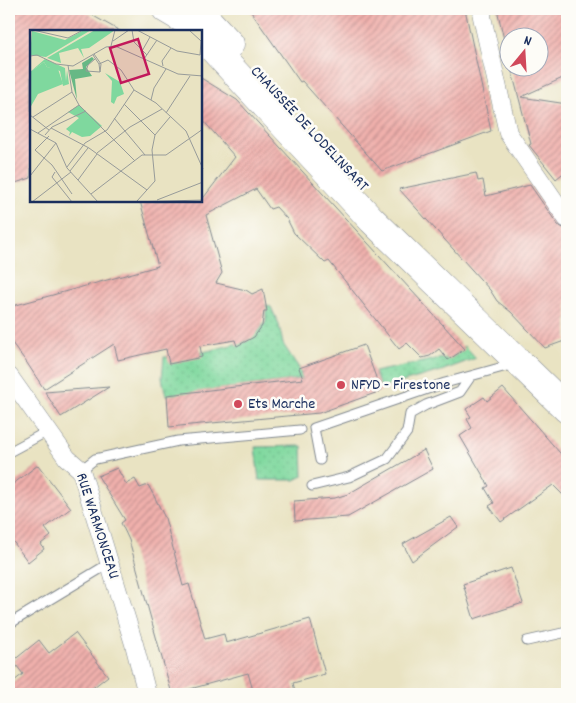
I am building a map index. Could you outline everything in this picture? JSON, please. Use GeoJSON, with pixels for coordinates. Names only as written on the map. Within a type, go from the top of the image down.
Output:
{"type":"FeatureCollection","features":[{"type":"Feature","properties":{"kind":"main road"},"geometry":{"type":"LineString","coordinates":[[166,9],[188,22],[196,30]]}},
{"type":"Feature","properties":{"kind":"main road","name":"CHAUSSÉE DE LODELINSART"},"geometry":{"type":"LineString","coordinates":[[197,9],[384,211],[411,257]]}},
{"type":"Feature","properties":{"kind":"main road","name":"CHAUSSÉE DE LODELINSART"},"geometry":{"type":"LineString","coordinates":[[202,37],[372,220],[565,404]]}},
{"type":"Feature","properties":{"kind":"street"},"geometry":{"type":"LineString","coordinates":[[483,9],[482,17],[508,133],[567,220]]}},
{"type":"Feature","properties":{"kind":"street","name":"RUE WARMONCEAU"},"geometry":{"type":"LineString","coordinates":[[9,376],[67,458],[81,470],[148,694]]}},
{"type":"Feature","properties":{"kind":"lane"},"geometry":{"type":"LineString","coordinates":[[320,460],[314,428],[445,383],[519,362]]}},
{"type":"Feature","properties":{"kind":"lane"},"geometry":{"type":"LineString","coordinates":[[312,486],[349,477],[387,459],[407,432],[410,414],[426,405],[460,392],[471,376]]}},
{"type":"Feature","properties":{"kind":"lane"},"geometry":{"type":"LineString","coordinates":[[81,470],[95,459],[178,441],[300,430]]}},
{"type":"Feature","properties":{"kind":"lane"},"geometry":{"type":"LineString","coordinates":[[9,452],[48,431]]}},
{"type":"Feature","properties":{"kind":"lane"},"geometry":{"type":"LineString","coordinates":[[9,624],[110,563]]}},
{"type":"Feature","properties":{"kind":"lane"},"geometry":{"type":"LineString","coordinates":[[526,641],[567,632]]}},
{"type":"Feature","properties":{"kind":"green space"},"geometry":{"type":"Polygon","coordinates":[[[266,305],[271,307],[279,325],[283,344],[299,368],[302,379],[166,396],[162,378],[164,357],[188,356],[247,341],[266,322],[266,305]]]}},
{"type":"Feature","properties":{"kind":"green space"},"geometry":{"type":"Polygon","coordinates":[[[465,346],[476,358],[441,371],[381,388],[374,372],[437,359],[451,358],[465,346]]]}},
{"type":"Feature","properties":{"kind":"green space"},"geometry":{"type":"Polygon","coordinates":[[[302,446],[303,476],[295,480],[259,480],[255,447],[302,446]]]}},
{"type":"Feature","properties":{"kind":"building"},"geometry":{"type":"Polygon","coordinates":[[[9,9],[81,9],[118,30],[30,30],[30,178],[9,185],[9,9]]]}},
{"type":"Feature","properties":{"kind":"building"},"geometry":{"type":"Polygon","coordinates":[[[249,9],[465,9],[491,131],[382,171],[302,81],[300,82],[249,9]]]}},
{"type":"Feature","properties":{"kind":"building"},"geometry":{"type":"Polygon","coordinates":[[[497,9],[567,9],[567,76],[521,97],[567,104],[567,170],[556,179],[529,145],[531,144],[514,78],[548,78],[548,28],[501,28],[497,9]]]}},
{"type":"Feature","properties":{"kind":"building"},"geometry":{"type":"Polygon","coordinates":[[[202,79],[237,100],[465,349],[448,360],[439,349],[430,356],[422,358],[407,343],[399,349],[329,261],[325,263],[294,233],[287,219],[276,207],[270,209],[256,189],[206,215],[222,273],[216,283],[246,290],[252,294],[263,289],[267,311],[264,311],[262,326],[254,337],[237,346],[235,340],[200,346],[202,357],[169,364],[166,349],[118,360],[114,344],[44,389],[9,339],[9,307],[158,266],[140,202],[202,202],[235,157],[202,119],[202,79]]]}},
{"type":"Feature","properties":{"kind":"building"},"geometry":{"type":"Polygon","coordinates":[[[476,173],[478,181],[483,180],[486,196],[530,185],[558,225],[567,230],[567,340],[545,348],[511,312],[497,301],[490,290],[399,189],[476,173]]]}},
{"type":"Feature","properties":{"kind":"building"},"geometry":{"type":"Polygon","coordinates":[[[364,345],[381,391],[319,413],[169,427],[167,395],[303,379],[299,368],[364,345]]]}},
{"type":"Feature","properties":{"kind":"building"},"geometry":{"type":"Polygon","coordinates":[[[109,387],[61,417],[45,392],[109,387]]]}},
{"type":"Feature","properties":{"kind":"building"},"geometry":{"type":"Polygon","coordinates":[[[503,388],[567,461],[567,499],[553,485],[501,522],[489,506],[494,503],[485,488],[489,486],[460,436],[472,428],[467,419],[471,417],[466,409],[484,397],[487,401],[503,388]]]}},
{"type":"Feature","properties":{"kind":"building"},"geometry":{"type":"Polygon","coordinates":[[[424,450],[433,469],[348,517],[295,521],[294,501],[335,498],[348,494],[424,450]]]}},
{"type":"Feature","properties":{"kind":"building"},"geometry":{"type":"Polygon","coordinates":[[[38,465],[71,508],[45,528],[51,536],[41,544],[44,549],[28,562],[9,536],[9,487],[38,465]]]}},
{"type":"Feature","properties":{"kind":"building"},"geometry":{"type":"Polygon","coordinates":[[[117,468],[126,484],[135,479],[140,488],[148,485],[153,494],[165,518],[183,586],[189,584],[205,639],[224,634],[226,643],[310,619],[325,674],[293,683],[295,691],[282,694],[254,694],[248,673],[172,694],[129,540],[121,523],[125,520],[98,476],[117,468]]]}},
{"type":"Feature","properties":{"kind":"building"},"geometry":{"type":"Polygon","coordinates":[[[451,517],[458,527],[412,561],[403,544],[451,517]]]}},
{"type":"Feature","properties":{"kind":"building"},"geometry":{"type":"Polygon","coordinates":[[[511,568],[523,603],[474,619],[463,584],[511,568]]]}},
{"type":"Feature","properties":{"kind":"building"},"geometry":{"type":"Polygon","coordinates":[[[75,633],[108,676],[85,694],[9,694],[9,685],[23,674],[13,661],[39,640],[49,653],[75,633]]]}},
{"type":"Feature","properties":{"kind":"place","name":"NFYD - Firestone"},"geometry":{"type":"Point","coordinates":[341,385]}},
{"type":"Feature","properties":{"kind":"place","name":"Ets Marche"},"geometry":{"type":"Point","coordinates":[238,404]}}]}
